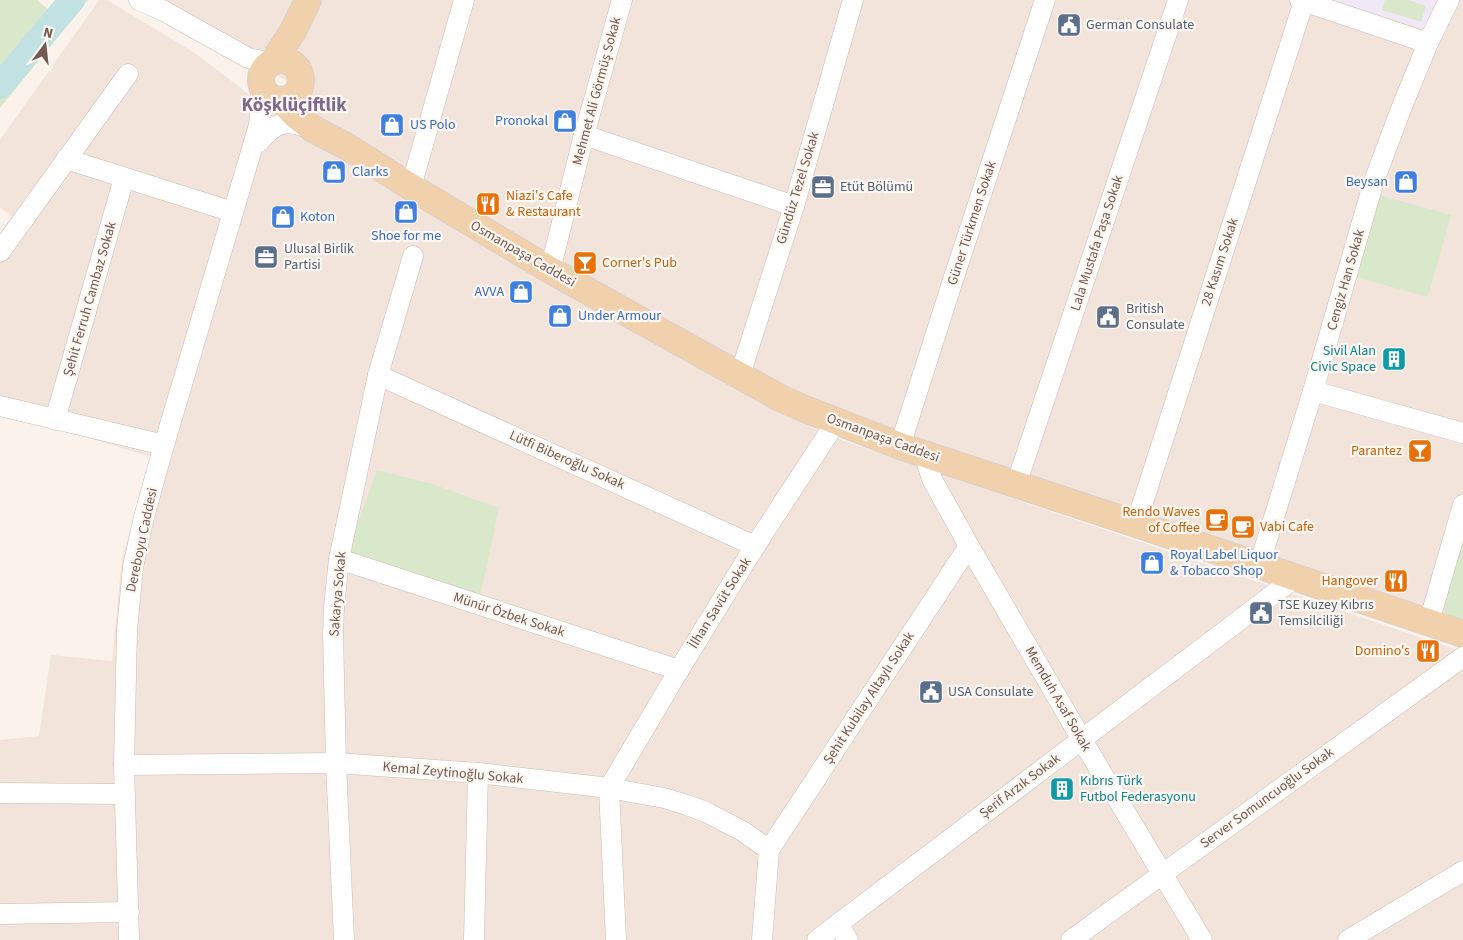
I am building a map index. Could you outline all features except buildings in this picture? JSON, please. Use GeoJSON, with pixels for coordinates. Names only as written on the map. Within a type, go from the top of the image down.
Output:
{"type":"FeatureCollection","features":[{"type":"Feature","properties":{"kind":"main road","name":"Dereboyu Caddesi"},"geometry":{"type":"LineString","coordinates":[[275,78],[293,31],[308,0]]}},
{"type":"Feature","properties":{"kind":"main road","name":"Dereboyu Caddesi"},"geometry":{"type":"LineString","coordinates":[[275,78],[302,38],[314,0]]}},
{"type":"Feature","properties":{"kind":"main road","name":"Osmanpaşa Caddesi"},"geometry":{"type":"LineString","coordinates":[[275,78],[295,115],[316,131],[346,146],[550,270],[780,398],[900,446],[1463,634]]}},
{"type":"Feature","properties":{"kind":"main road","name":"Osmanpaşa Caddesi"},"geometry":{"type":"LineString","coordinates":[[275,78],[316,112],[346,146]]}},
{"type":"Feature","properties":{"kind":"street"},"geometry":{"type":"LineString","coordinates":[[139,0],[164,11],[275,78]]}},
{"type":"Feature","properties":{"kind":"street"},"geometry":{"type":"LineString","coordinates":[[411,187],[464,0]]}},
{"type":"Feature","properties":{"kind":"street","name":"Mehmet Ali Görmüş Sokak"},"geometry":{"type":"LineString","coordinates":[[550,270],[584,135],[622,0]]}},
{"type":"Feature","properties":{"kind":"street","name":"Gündüz Tezel Sokak"},"geometry":{"type":"LineString","coordinates":[[740,375],[794,206],[853,0]]}},
{"type":"Feature","properties":{"kind":"street","name":"Güner Türkmen Sokak"},"geometry":{"type":"LineString","coordinates":[[900,446],[952,280],[1045,0]]}},
{"type":"Feature","properties":{"kind":"street","name":"Lala Mustafa Paşa Sokak"},"geometry":{"type":"LineString","coordinates":[[1016,485],[1178,0]]}},
{"type":"Feature","properties":{"kind":"street","name":"Cengiz Han Sokak"},"geometry":{"type":"LineString","coordinates":[[1260,566],[1374,181],[1400,109],[1428,43],[1449,0]]}},
{"type":"Feature","properties":{"kind":"street"},"geometry":{"type":"LineString","coordinates":[[1302,1],[1428,43]]}},
{"type":"Feature","properties":{"kind":"street","name":"28 Kasım Sokak"},"geometry":{"type":"LineString","coordinates":[[1136,524],[1302,1]]}},
{"type":"Feature","properties":{"kind":"street"},"geometry":{"type":"LineString","coordinates":[[0,252],[128,74]]}},
{"type":"Feature","properties":{"kind":"street","name":"Dereboyu Caddesi"},"geometry":{"type":"LineString","coordinates":[[129,940],[124,766],[127,630],[134,567],[144,517],[164,445],[213,283],[232,212],[275,78]]}},
{"type":"Feature","properties":{"kind":"street"},"geometry":{"type":"LineString","coordinates":[[254,148],[270,130],[286,122],[316,131]]}},
{"type":"Feature","properties":{"kind":"street"},"geometry":{"type":"LineString","coordinates":[[584,135],[794,206]]}},
{"type":"Feature","properties":{"kind":"street"},"geometry":{"type":"LineString","coordinates":[[66,159],[232,212]]}},
{"type":"Feature","properties":{"kind":"street","name":"Şehit Ferruh Cambaz Sokak"},"geometry":{"type":"LineString","coordinates":[[55,420],[124,178]]}},
{"type":"Feature","properties":{"kind":"street","name":"Sakarya Sokak"},"geometry":{"type":"LineString","coordinates":[[344,940],[336,763],[334,606],[339,559],[378,375],[413,256]]}},
{"type":"Feature","properties":{"kind":"street","name":"Lütfi Biberoğlu Sokak"},"geometry":{"type":"LineString","coordinates":[[378,375],[755,546]]}},
{"type":"Feature","properties":{"kind":"street"},"geometry":{"type":"LineString","coordinates":[[1313,391],[1463,433]]}},
{"type":"Feature","properties":{"kind":"street"},"geometry":{"type":"LineString","coordinates":[[0,406],[164,445]]}},
{"type":"Feature","properties":{"kind":"street","name":"İlhan Savüt Sokak"},"geometry":{"type":"LineString","coordinates":[[609,788],[755,546],[836,422]]}},
{"type":"Feature","properties":{"kind":"street","name":"Memduh Asaf Sokak"},"geometry":{"type":"LineString","coordinates":[[924,454],[932,478],[969,546],[1202,940]]}},
{"type":"Feature","properties":{"kind":"street"},"geometry":{"type":"LineString","coordinates":[[1429,622],[1463,505]]}},
{"type":"Feature","properties":{"kind":"street","name":"Şehit Kubilay Altaylı Sokak"},"geometry":{"type":"LineString","coordinates":[[769,850],[969,546]]}},
{"type":"Feature","properties":{"kind":"street","name":"Münür Özbek Sokak"},"geometry":{"type":"LineString","coordinates":[[339,559],[679,670]]}},
{"type":"Feature","properties":{"kind":"street","name":"Şerif Arzık Sokak"},"geometry":{"type":"LineString","coordinates":[[817,940],[843,932],[1082,740],[1295,578]]}},
{"type":"Feature","properties":{"kind":"street","name":"Server Somuncuoğlu Sokak"},"geometry":{"type":"LineString","coordinates":[[1071,940],[1463,657]]}},
{"type":"Feature","properties":{"kind":"street","name":"Kemal Zeytinoğlu Sokak"},"geometry":{"type":"LineString","coordinates":[[124,766],[336,763],[478,774],[609,788],[664,798],[693,807],[726,822],[769,850]]}},
{"type":"Feature","properties":{"kind":"street"},"geometry":{"type":"LineString","coordinates":[[474,940],[478,774]]}},
{"type":"Feature","properties":{"kind":"street"},"geometry":{"type":"LineString","coordinates":[[609,788],[616,940]]}},
{"type":"Feature","properties":{"kind":"street"},"geometry":{"type":"LineString","coordinates":[[0,793],[124,794]]}},
{"type":"Feature","properties":{"kind":"street"},"geometry":{"type":"LineString","coordinates":[[762,940],[769,850]]}},
{"type":"Feature","properties":{"kind":"street"},"geometry":{"type":"LineString","coordinates":[[1348,940],[1463,871]]}},
{"type":"Feature","properties":{"kind":"street"},"geometry":{"type":"LineString","coordinates":[[0,914],[129,912]]}},
{"type":"Feature","properties":{"kind":"shaded area"},"geometry":{"type":"Polygon","coordinates":[[[99,0],[107,0],[195,53],[305,137],[824,434],[1463,652],[1463,940],[0,940],[0,740],[39,736],[51,655],[112,661],[122,558],[151,457],[50,426],[0,416],[0,233],[12,216],[0,208],[0,140],[99,0]]]}},
{"type":"Feature","properties":{"kind":"shaded area"},"geometry":{"type":"Polygon","coordinates":[[[150,0],[1463,0],[1463,626],[836,421],[311,124],[285,80],[150,0]]]}},
{"type":"Feature","properties":{"kind":"shaded area"},"geometry":{"type":"Polygon","coordinates":[[[1333,0],[1437,0],[1424,29],[1333,0]]]}},
{"type":"Feature","properties":{"kind":"green space"},"geometry":{"type":"Polygon","coordinates":[[[0,0],[37,0],[49,10],[55,0],[88,0],[0,108],[0,0]]]}},
{"type":"Feature","properties":{"kind":"green space"},"geometry":{"type":"Polygon","coordinates":[[[1385,0],[1408,0],[1426,6],[1421,22],[1382,10],[1385,0]]]}},
{"type":"Feature","properties":{"kind":"green space"},"geometry":{"type":"Polygon","coordinates":[[[1375,194],[1451,215],[1428,297],[1353,276],[1375,194]]]}},
{"type":"Feature","properties":{"kind":"green space"},"geometry":{"type":"Polygon","coordinates":[[[377,470],[432,484],[499,508],[480,597],[347,552],[377,470]]]}},
{"type":"Feature","properties":{"kind":"green space"},"geometry":{"type":"Polygon","coordinates":[[[1463,525],[1463,552],[1461,557],[1463,558],[1463,629],[1454,627],[1440,602],[1463,525]]]}},
{"type":"Feature","properties":{"kind":"waterway"},"geometry":{"type":"LineString","coordinates":[[0,86],[72,0]]}},
{"type":"Feature","properties":{"kind":"place","name":"German Consulate"},"geometry":{"type":"Point","coordinates":[1069,25]}},
{"type":"Feature","properties":{"kind":"place","name":"Pronokal"},"geometry":{"type":"Point","coordinates":[565,121]}},
{"type":"Feature","properties":{"kind":"place","name":"US Polo"},"geometry":{"type":"Point","coordinates":[392,125]}},
{"type":"Feature","properties":{"kind":"place","name":"Clarks"},"geometry":{"type":"Point","coordinates":[334,172]}},
{"type":"Feature","properties":{"kind":"place","name":"Beysan"},"geometry":{"type":"Point","coordinates":[1406,182]}},
{"type":"Feature","properties":{"kind":"place","name":"Etüt Bölümü"},"geometry":{"type":"Point","coordinates":[823,187]}},
{"type":"Feature","properties":{"kind":"place","name":"Niazi's Cafe & Restaurant"},"geometry":{"type":"Point","coordinates":[488,204]}},
{"type":"Feature","properties":{"kind":"place","name":"Shoe for me"},"geometry":{"type":"Point","coordinates":[406,212]}},
{"type":"Feature","properties":{"kind":"place","name":"Koton"},"geometry":{"type":"Point","coordinates":[283,217]}},
{"type":"Feature","properties":{"kind":"place","name":"Ulusal Birlik Partisi"},"geometry":{"type":"Point","coordinates":[266,257]}},
{"type":"Feature","properties":{"kind":"place","name":"Corner's Pub"},"geometry":{"type":"Point","coordinates":[585,263]}},
{"type":"Feature","properties":{"kind":"place","name":"AVVA"},"geometry":{"type":"Point","coordinates":[521,292]}},
{"type":"Feature","properties":{"kind":"place","name":"Under Armour"},"geometry":{"type":"Point","coordinates":[560,316]}},
{"type":"Feature","properties":{"kind":"place","name":"British Consulate"},"geometry":{"type":"Point","coordinates":[1108,317]}},
{"type":"Feature","properties":{"kind":"place","name":"Sivil Alan Civic Space"},"geometry":{"type":"Point","coordinates":[1394,359]}},
{"type":"Feature","properties":{"kind":"place","name":"Parantez"},"geometry":{"type":"Point","coordinates":[1420,451]}},
{"type":"Feature","properties":{"kind":"place","name":"Rendo Waves of Coffee"},"geometry":{"type":"Point","coordinates":[1217,520]}},
{"type":"Feature","properties":{"kind":"place","name":"Vabi Cafe"},"geometry":{"type":"Point","coordinates":[1243,527]}},
{"type":"Feature","properties":{"kind":"place","name":"Royal Label Liquor & Tobacco Shop"},"geometry":{"type":"Point","coordinates":[1152,563]}},
{"type":"Feature","properties":{"kind":"place","name":"Hangover"},"geometry":{"type":"Point","coordinates":[1396,581]}},
{"type":"Feature","properties":{"kind":"place","name":"TSE Kuzey Kıbrıs Temsilciliği"},"geometry":{"type":"Point","coordinates":[1261,613]}},
{"type":"Feature","properties":{"kind":"place","name":"Domino's"},"geometry":{"type":"Point","coordinates":[1428,651]}},
{"type":"Feature","properties":{"kind":"place","name":"USA Consulate"},"geometry":{"type":"Point","coordinates":[931,692]}},
{"type":"Feature","properties":{"kind":"place","name":"Kıbrıs Türk Futbol Federasyonu"},"geometry":{"type":"Point","coordinates":[1062,789]}},
{"type":"Feature","properties":{"kind":"district","name":"Köşklüçiftlik"},"geometry":{"type":"Point","coordinates":[294,105]}}]}
